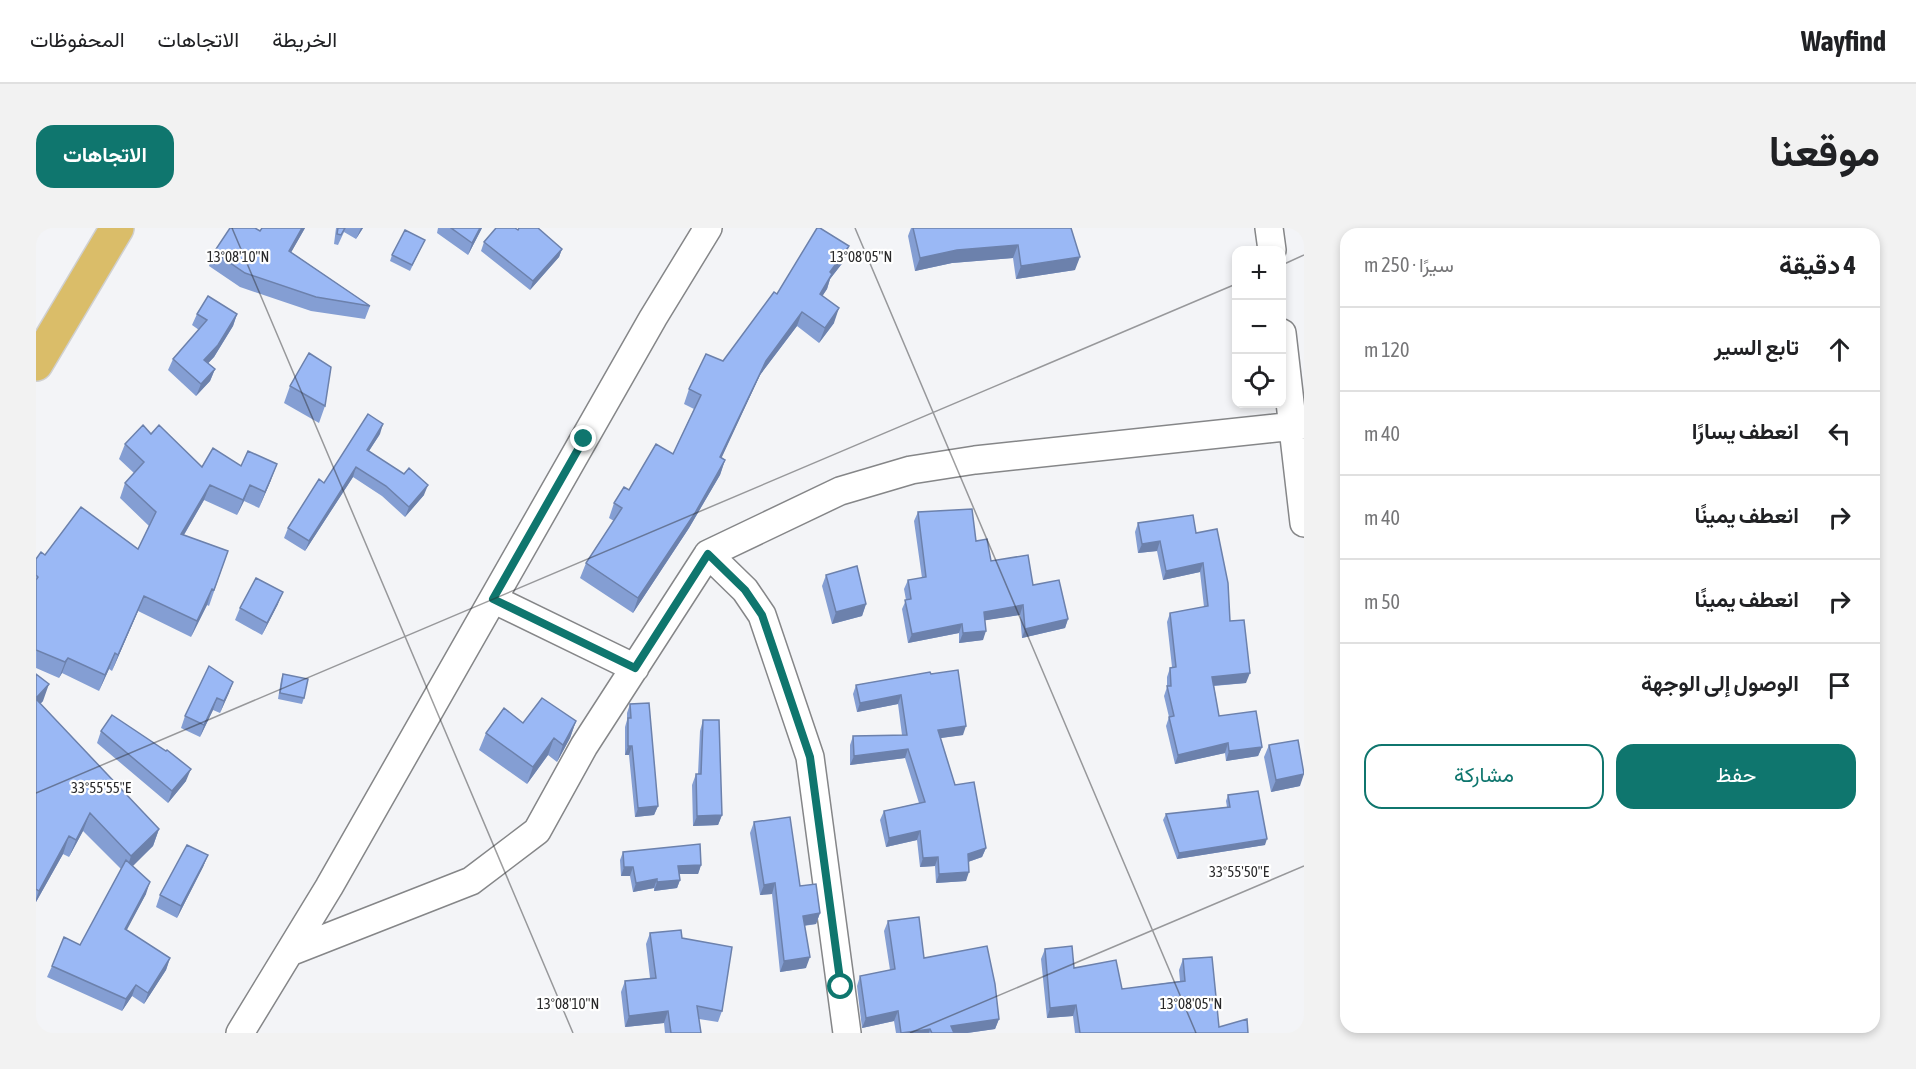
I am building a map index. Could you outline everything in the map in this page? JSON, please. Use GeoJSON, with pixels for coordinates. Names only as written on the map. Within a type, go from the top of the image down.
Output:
{"type":"FeatureCollection","features":[{"type":"Feature","properties":{"kind":"highway"},"geometry":{"type":"LineString","coordinates":[[36,364],[117,228]]}},
{"type":"Feature","properties":{"kind":"street"},"geometry":{"type":"LineString","coordinates":[[240,1033],[329,887],[653,318],[708,228]]}},
{"type":"Feature","properties":{"kind":"street"},"geometry":{"type":"LineString","coordinates":[[1269,228],[1271,246]]}},
{"type":"Feature","properties":{"kind":"street"},"geometry":{"type":"LineString","coordinates":[[1285,354],[1298,426],[1304,523]]}},
{"type":"Feature","properties":{"kind":"street"},"geometry":{"type":"LineString","coordinates":[[290,952],[471,881],[537,831],[584,746],[708,554],[840,491],[911,470],[975,460],[1298,426]]}},
{"type":"Feature","properties":{"kind":"street"},"geometry":{"type":"LineString","coordinates":[[708,554],[745,590],[762,615],[810,757],[848,1033]]}},
{"type":"Feature","properties":{"kind":"street"},"geometry":{"type":"LineString","coordinates":[[493,599],[635,668]]}},
{"type":"Feature","properties":{"kind":"building"},"geometry":{"type":"Polygon","coordinates":[[[230,228],[255,228],[260,231],[262,228],[302,228],[289,251],[370,306],[316,297],[245,273],[214,252],[230,228]]]}},
{"type":"Feature","properties":{"kind":"building"},"geometry":{"type":"Polygon","coordinates":[[[338,228],[345,228],[341,235],[337,234],[338,228]]]}},
{"type":"Feature","properties":{"kind":"building"},"geometry":{"type":"Polygon","coordinates":[[[451,228],[480,228],[472,243],[451,228]]]}},
{"type":"Feature","properties":{"kind":"building"},"geometry":{"type":"Polygon","coordinates":[[[496,228],[518,230],[519,228],[538,228],[562,249],[533,281],[484,242],[496,228]]]}},
{"type":"Feature","properties":{"kind":"building"},"geometry":{"type":"Polygon","coordinates":[[[817,228],[849,246],[830,272],[832,274],[820,294],[839,308],[825,328],[802,312],[766,361],[720,457],[725,460],[695,513],[638,598],[586,563],[622,508],[614,503],[624,487],[629,490],[656,444],[673,454],[701,395],[689,389],[706,354],[723,361],[774,292],[777,294],[817,228]]]}},
{"type":"Feature","properties":{"kind":"building"},"geometry":{"type":"Polygon","coordinates":[[[913,228],[1071,228],[1080,257],[1021,266],[1018,245],[957,250],[920,258],[913,228]]]}},
{"type":"Feature","properties":{"kind":"building"},"geometry":{"type":"Polygon","coordinates":[[[405,230],[425,240],[412,265],[392,255],[405,230]]]}},
{"type":"Feature","properties":{"kind":"building"},"geometry":{"type":"Polygon","coordinates":[[[208,296],[237,314],[218,345],[204,360],[215,369],[201,384],[173,359],[207,320],[197,314],[208,296]]]}},
{"type":"Feature","properties":{"kind":"building"},"geometry":{"type":"Polygon","coordinates":[[[309,353],[331,367],[325,406],[290,386],[309,353]]]}},
{"type":"Feature","properties":{"kind":"building"},"geometry":{"type":"Polygon","coordinates":[[[368,414],[383,424],[367,450],[404,474],[409,468],[428,485],[409,507],[386,486],[356,467],[309,541],[288,528],[319,479],[324,483],[368,414]]]}},
{"type":"Feature","properties":{"kind":"building"},"geometry":{"type":"Polygon","coordinates":[[[143,425],[151,434],[159,425],[202,467],[213,448],[241,466],[248,451],[277,464],[265,492],[250,485],[243,500],[210,485],[181,534],[228,551],[214,590],[212,589],[197,621],[144,596],[118,655],[115,653],[105,675],[68,658],[65,662],[36,650],[36,580],[38,577],[36,559],[41,552],[45,555],[81,507],[138,549],[156,512],[125,483],[144,462],[125,444],[143,425]]]}},
{"type":"Feature","properties":{"kind":"building"},"geometry":{"type":"Polygon","coordinates":[[[972,509],[976,541],[987,539],[991,561],[1028,555],[1033,585],[1059,580],[1068,619],[1025,629],[1023,605],[984,612],[986,631],[963,633],[962,624],[912,634],[905,600],[911,599],[908,580],[926,577],[918,512],[972,509]]]}},
{"type":"Feature","properties":{"kind":"building"},"geometry":{"type":"Polygon","coordinates":[[[1193,515],[1196,533],[1217,529],[1228,583],[1230,621],[1244,620],[1250,673],[1212,677],[1219,716],[1256,711],[1262,747],[1229,751],[1228,743],[1178,755],[1169,717],[1174,716],[1167,686],[1171,686],[1170,668],[1176,667],[1170,613],[1208,606],[1203,563],[1166,571],[1160,541],[1142,544],[1138,523],[1193,515]]]}},
{"type":"Feature","properties":{"kind":"building"},"geometry":{"type":"Polygon","coordinates":[[[857,566],[866,604],[836,612],[826,575],[857,566]]]}},
{"type":"Feature","properties":{"kind":"building"},"geometry":{"type":"Polygon","coordinates":[[[256,578],[283,592],[267,623],[240,608],[256,578]]]}},
{"type":"Feature","properties":{"kind":"building"},"geometry":{"type":"Polygon","coordinates":[[[209,666],[233,682],[224,701],[217,698],[204,725],[185,716],[209,666]]]}},
{"type":"Feature","properties":{"kind":"building"},"geometry":{"type":"Polygon","coordinates":[[[958,670],[966,726],[938,730],[955,785],[974,782],[986,848],[968,854],[969,872],[939,874],[938,857],[923,858],[920,831],[889,838],[884,811],[925,802],[908,749],[854,756],[853,736],[907,735],[901,695],[860,703],[856,685],[930,672],[931,674],[958,670]]]}},
{"type":"Feature","properties":{"kind":"building"},"geometry":{"type":"Polygon","coordinates":[[[36,674],[49,684],[36,698],[36,674]]]}},
{"type":"Feature","properties":{"kind":"building"},"geometry":{"type":"Polygon","coordinates":[[[283,674],[308,679],[304,698],[280,693],[283,674]]]}},
{"type":"Feature","properties":{"kind":"building"},"geometry":{"type":"Polygon","coordinates":[[[542,698],[576,721],[563,745],[554,738],[533,767],[486,733],[504,708],[523,723],[542,698]]]}},
{"type":"Feature","properties":{"kind":"building"},"geometry":{"type":"Polygon","coordinates":[[[36,699],[159,829],[131,856],[90,813],[76,840],[69,836],[39,891],[36,889],[36,699]]]}},
{"type":"Feature","properties":{"kind":"building"},"geometry":{"type":"Polygon","coordinates":[[[649,703],[658,806],[638,808],[632,746],[628,746],[628,718],[631,718],[630,704],[649,703]]]}},
{"type":"Feature","properties":{"kind":"building"},"geometry":{"type":"Polygon","coordinates":[[[112,715],[167,750],[191,769],[172,791],[101,731],[112,715]]]}},
{"type":"Feature","properties":{"kind":"building"},"geometry":{"type":"Polygon","coordinates":[[[703,720],[719,720],[722,815],[697,816],[696,774],[701,774],[703,720]]]}},
{"type":"Feature","properties":{"kind":"building"},"geometry":{"type":"Polygon","coordinates":[[[1298,740],[1304,774],[1276,780],[1269,745],[1298,740]]]}},
{"type":"Feature","properties":{"kind":"building"},"geometry":{"type":"Polygon","coordinates":[[[1258,791],[1267,839],[1179,853],[1166,814],[1230,807],[1228,795],[1258,791]]]}},
{"type":"Feature","properties":{"kind":"building"},"geometry":{"type":"Polygon","coordinates":[[[790,817],[800,886],[816,884],[820,913],[803,916],[810,957],[784,961],[775,883],[764,885],[754,822],[790,817]]]}},
{"type":"Feature","properties":{"kind":"building"},"geometry":{"type":"Polygon","coordinates":[[[700,844],[701,865],[678,866],[680,880],[657,882],[657,879],[636,883],[633,867],[624,867],[623,852],[700,844]]]}},
{"type":"Feature","properties":{"kind":"building"},"geometry":{"type":"Polygon","coordinates":[[[187,845],[208,855],[181,906],[160,895],[187,845]]]}},
{"type":"Feature","properties":{"kind":"building"},"geometry":{"type":"Polygon","coordinates":[[[126,860],[150,882],[125,929],[170,958],[148,993],[136,985],[126,999],[52,966],[64,937],[80,945],[126,860]]]}},
{"type":"Feature","properties":{"kind":"building"},"geometry":{"type":"Polygon","coordinates":[[[919,917],[924,958],[987,946],[999,1019],[951,1026],[954,1033],[932,1033],[930,1029],[901,1033],[898,1011],[866,1018],[860,976],[895,969],[888,921],[919,917]]]}},
{"type":"Feature","properties":{"kind":"building"},"geometry":{"type":"Polygon","coordinates":[[[681,930],[682,938],[732,947],[722,1011],[697,1006],[701,1033],[671,1033],[668,1011],[629,1016],[625,981],[656,978],[650,933],[681,930]]]}},
{"type":"Feature","properties":{"kind":"building"},"geometry":{"type":"Polygon","coordinates":[[[1072,946],[1074,968],[1116,960],[1122,989],[1185,981],[1183,959],[1212,957],[1219,1027],[1247,1019],[1248,1033],[1080,1033],[1076,1005],[1050,1008],[1045,949],[1072,946]]]}},
{"type":"Feature","properties":{"kind":"route"},"geometry":{"type":"LineString","coordinates":[[584,439],[493,599],[635,668],[708,554],[745,590],[762,615],[810,757],[841,987]]}}]}
